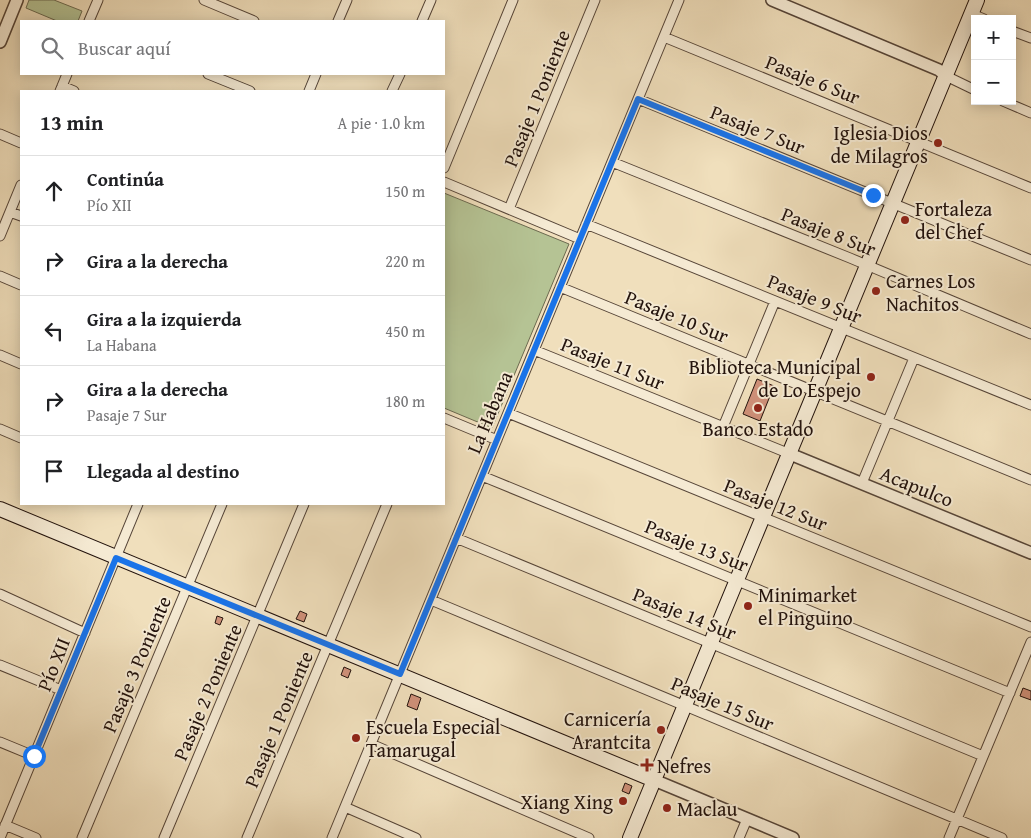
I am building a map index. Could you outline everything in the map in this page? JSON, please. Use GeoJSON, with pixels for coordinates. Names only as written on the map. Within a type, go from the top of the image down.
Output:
{"type":"FeatureCollection","features":[{"type":"Feature","properties":{"kind":"main road"},"geometry":{"type":"LineString","coordinates":[[977,0],[978,15]]}},
{"type":"Feature","properties":{"kind":"main road"},"geometry":{"type":"LineString","coordinates":[[630,838],[946,76],[971,29]]}},
{"type":"Feature","properties":{"kind":"main road"},"geometry":{"type":"LineString","coordinates":[[0,510],[654,780]]}},
{"type":"Feature","properties":{"kind":"street"},"geometry":{"type":"LineString","coordinates":[[0,42],[17,0]]}},
{"type":"Feature","properties":{"kind":"street"},"geometry":{"type":"LineString","coordinates":[[89,20],[98,0]]}},
{"type":"Feature","properties":{"kind":"street"},"geometry":{"type":"LineString","coordinates":[[204,0],[252,20]]}},
{"type":"Feature","properties":{"kind":"street"},"geometry":{"type":"LineString","coordinates":[[338,20],[347,0]]}},
{"type":"Feature","properties":{"kind":"street"},"geometry":{"type":"LineString","coordinates":[[422,20],[431,0]]}},
{"type":"Feature","properties":{"kind":"street"},"geometry":{"type":"LineString","coordinates":[[445,166],[513,0]]}},
{"type":"Feature","properties":{"kind":"street","name":"Pasaje 1 Poniente"},"geometry":{"type":"LineString","coordinates":[[510,209],[595,0]]}},
{"type":"Feature","properties":{"kind":"street","name":"La Habana"},"geometry":{"type":"LineString","coordinates":[[332,838],[679,0]]}},
{"type":"Feature","properties":{"kind":"street"},"geometry":{"type":"LineString","coordinates":[[772,0],[940,70],[946,76],[971,88]]}},
{"type":"Feature","properties":{"kind":"street"},"geometry":{"type":"LineString","coordinates":[[1016,32],[1031,38]]}},
{"type":"Feature","properties":{"kind":"street","name":"Pasaje 6 Sur"},"geometry":{"type":"LineString","coordinates":[[664,37],[1031,188]]}},
{"type":"Feature","properties":{"kind":"street"},"geometry":{"type":"LineString","coordinates":[[61,89],[67,75]]}},
{"type":"Feature","properties":{"kind":"street"},"geometry":{"type":"LineString","coordinates":[[210,75],[248,90]]}},
{"type":"Feature","properties":{"kind":"street"},"geometry":{"type":"LineString","coordinates":[[309,90],[316,75]]}},
{"type":"Feature","properties":{"kind":"street"},"geometry":{"type":"LineString","coordinates":[[392,90],[400,75]]}},
{"type":"Feature","properties":{"kind":"street","name":"Pasaje 7 Sur"},"geometry":{"type":"LineString","coordinates":[[638,99],[1031,260]]}},
{"type":"Feature","properties":{"kind":"street"},"geometry":{"type":"LineString","coordinates":[[1012,105],[1031,113]]}},
{"type":"Feature","properties":{"kind":"street"},"geometry":{"type":"LineString","coordinates":[[0,134],[20,143]]}},
{"type":"Feature","properties":{"kind":"street","name":"Pasaje 8 Sur"},"geometry":{"type":"LineString","coordinates":[[612,162],[868,265],[1031,334]]}},
{"type":"Feature","properties":{"kind":"street"},"geometry":{"type":"LineString","coordinates":[[445,182],[580,239]]}},
{"type":"Feature","properties":{"kind":"street"},"geometry":{"type":"LineString","coordinates":[[0,236],[20,187]]}},
{"type":"Feature","properties":{"kind":"street"},"geometry":{"type":"LineString","coordinates":[[10,212],[20,216]]}},
{"type":"Feature","properties":{"kind":"street","name":"Pasaje 9 Sur"},"geometry":{"type":"LineString","coordinates":[[586,224],[1031,406]]}},
{"type":"Feature","properties":{"kind":"street"},"geometry":{"type":"LineString","coordinates":[[0,276],[20,285]]}},
{"type":"Feature","properties":{"kind":"street","name":"Pasaje 10 Sur"},"geometry":{"type":"LineString","coordinates":[[560,287],[1031,480]]}},
{"type":"Feature","properties":{"kind":"street"},"geometry":{"type":"LineString","coordinates":[[724,427],[775,301]]}},
{"type":"Feature","properties":{"kind":"street","name":"Pasaje 11 Sur"},"geometry":{"type":"LineString","coordinates":[[534,350],[790,454]]}},
{"type":"Feature","properties":{"kind":"street"},"geometry":{"type":"LineString","coordinates":[[0,356],[20,364]]}},
{"type":"Feature","properties":{"kind":"street"},"geometry":{"type":"LineString","coordinates":[[862,484],[914,358]]}},
{"type":"Feature","properties":{"kind":"street","name":"Pasaje 12 Sur"},"geometry":{"type":"LineString","coordinates":[[508,413],[1031,627]]}},
{"type":"Feature","properties":{"kind":"street"},"geometry":{"type":"LineString","coordinates":[[445,418],[497,440]]}},
{"type":"Feature","properties":{"kind":"street"},"geometry":{"type":"LineString","coordinates":[[0,429],[20,438]]}},
{"type":"Feature","properties":{"kind":"street","name":"Acapulco"},"geometry":{"type":"LineString","coordinates":[[790,454],[1031,552]]}},
{"type":"Feature","properties":{"kind":"street","name":"Pasaje 13 Sur"},"geometry":{"type":"LineString","coordinates":[[482,476],[1010,693]]}},
{"type":"Feature","properties":{"kind":"street","name":"Pío XII"},"geometry":{"type":"LineString","coordinates":[[0,838],[138,505]]}},
{"type":"Feature","properties":{"kind":"street","name":"Pasaje 3 Poniente"},"geometry":{"type":"LineString","coordinates":[[82,838],[222,505]]}},
{"type":"Feature","properties":{"kind":"street","name":"Pasaje 2 Poniente"},"geometry":{"type":"LineString","coordinates":[[164,838],[304,505]]}},
{"type":"Feature","properties":{"kind":"street","name":"Pasaje 1 Poniente"},"geometry":{"type":"LineString","coordinates":[[247,838],[387,505]]}},
{"type":"Feature","properties":{"kind":"street","name":"Pasaje 14 Sur"},"geometry":{"type":"LineString","coordinates":[[456,538],[983,756]]}},
{"type":"Feature","properties":{"kind":"street"},"geometry":{"type":"LineString","coordinates":[[0,594],[85,633]]}},
{"type":"Feature","properties":{"kind":"street","name":"Pasaje 15 Sur"},"geometry":{"type":"LineString","coordinates":[[431,600],[1002,838]]}},
{"type":"Feature","properties":{"kind":"street"},"geometry":{"type":"LineString","coordinates":[[949,838],[1031,642]]}},
{"type":"Feature","properties":{"kind":"street"},"geometry":{"type":"LineString","coordinates":[[0,665],[61,690]]}},
{"type":"Feature","properties":{"kind":"street"},"geometry":{"type":"LineString","coordinates":[[0,742],[34,756]]}},
{"type":"Feature","properties":{"kind":"street"},"geometry":{"type":"LineString","coordinates":[[371,744],[589,838]]}},
{"type":"Feature","properties":{"kind":"street"},"geometry":{"type":"LineString","coordinates":[[654,780],[793,838]]}},
{"type":"Feature","properties":{"kind":"street"},"geometry":{"type":"LineString","coordinates":[[345,807],[416,838]]}},
{"type":"Feature","properties":{"kind":"street"},"geometry":{"type":"LineString","coordinates":[[0,811],[10,815]]}},
{"type":"Feature","properties":{"kind":"street"},"geometry":{"type":"LineString","coordinates":[[739,838],[747,819]]}},
{"type":"Feature","properties":{"kind":"street"},"geometry":{"type":"LineString","coordinates":[[5,826],[36,838]]}},
{"type":"Feature","properties":{"kind":"green space"},"geometry":{"type":"Polygon","coordinates":[[[29,0],[54,0],[82,11],[78,20],[55,20],[26,8],[29,0]]]}},
{"type":"Feature","properties":{"kind":"green space"},"geometry":{"type":"Polygon","coordinates":[[[445,193],[569,244],[492,428],[445,408],[445,193]]]}},
{"type":"Feature","properties":{"kind":"building"},"geometry":{"type":"Polygon","coordinates":[[[757,379],[774,386],[760,421],[743,414],[757,379]]]}},
{"type":"Feature","properties":{"kind":"building"},"geometry":{"type":"Polygon","coordinates":[[[300,611],[307,614],[304,622],[296,619],[300,611]]]}},
{"type":"Feature","properties":{"kind":"building"},"geometry":{"type":"Polygon","coordinates":[[[217,616],[223,618],[220,625],[215,623],[217,616]]]}},
{"type":"Feature","properties":{"kind":"building"},"geometry":{"type":"Polygon","coordinates":[[[303,653],[310,655],[308,662],[301,659],[303,653]]]}},
{"type":"Feature","properties":{"kind":"building"},"geometry":{"type":"Polygon","coordinates":[[[344,667],[351,670],[348,678],[341,675],[344,667]]]}},
{"type":"Feature","properties":{"kind":"building"},"geometry":{"type":"Polygon","coordinates":[[[1023,688],[1031,691],[1031,700],[1020,696],[1023,688]]]}},
{"type":"Feature","properties":{"kind":"building"},"geometry":{"type":"Polygon","coordinates":[[[411,694],[421,698],[417,710],[407,706],[411,694]]]}},
{"type":"Feature","properties":{"kind":"building"},"geometry":{"type":"Polygon","coordinates":[[[625,783],[632,786],[629,794],[622,791],[625,783]]]}},
{"type":"Feature","properties":{"kind":"place","name":"Iglesia Dios de Milagros"},"geometry":{"type":"Point","coordinates":[938,143]}},
{"type":"Feature","properties":{"kind":"place","name":"Fortaleza del Chef"},"geometry":{"type":"Point","coordinates":[905,220]}},
{"type":"Feature","properties":{"kind":"place","name":"Carnes Los Nachitos"},"geometry":{"type":"Point","coordinates":[876,291]}},
{"type":"Feature","properties":{"kind":"place","name":"Biblioteca Municipal de Lo Espejo"},"geometry":{"type":"Point","coordinates":[871,377]}},
{"type":"Feature","properties":{"kind":"place","name":"Banco Estado"},"geometry":{"type":"Point","coordinates":[758,408]}},
{"type":"Feature","properties":{"kind":"place","name":"Minimarket el Pinguino"},"geometry":{"type":"Point","coordinates":[748,606]}},
{"type":"Feature","properties":{"kind":"place","name":"Carnicería Arantcita"},"geometry":{"type":"Point","coordinates":[661,730]}},
{"type":"Feature","properties":{"kind":"place","name":"Escuela Especial Tamarugal"},"geometry":{"type":"Point","coordinates":[356,738]}},
{"type":"Feature","properties":{"kind":"place","name":"Nefres"},"geometry":{"type":"Point","coordinates":[647,765]}},
{"type":"Feature","properties":{"kind":"place","name":"Xiang Xing"},"geometry":{"type":"Point","coordinates":[623,801]}},
{"type":"Feature","properties":{"kind":"place","name":"Maclau"},"geometry":{"type":"Point","coordinates":[667,808]}},
{"type":"Feature","properties":{"kind":"route"},"geometry":{"type":"LineString","coordinates":[[34,756],[116,558],[400,674],[638,99],[873,195]]}}]}
